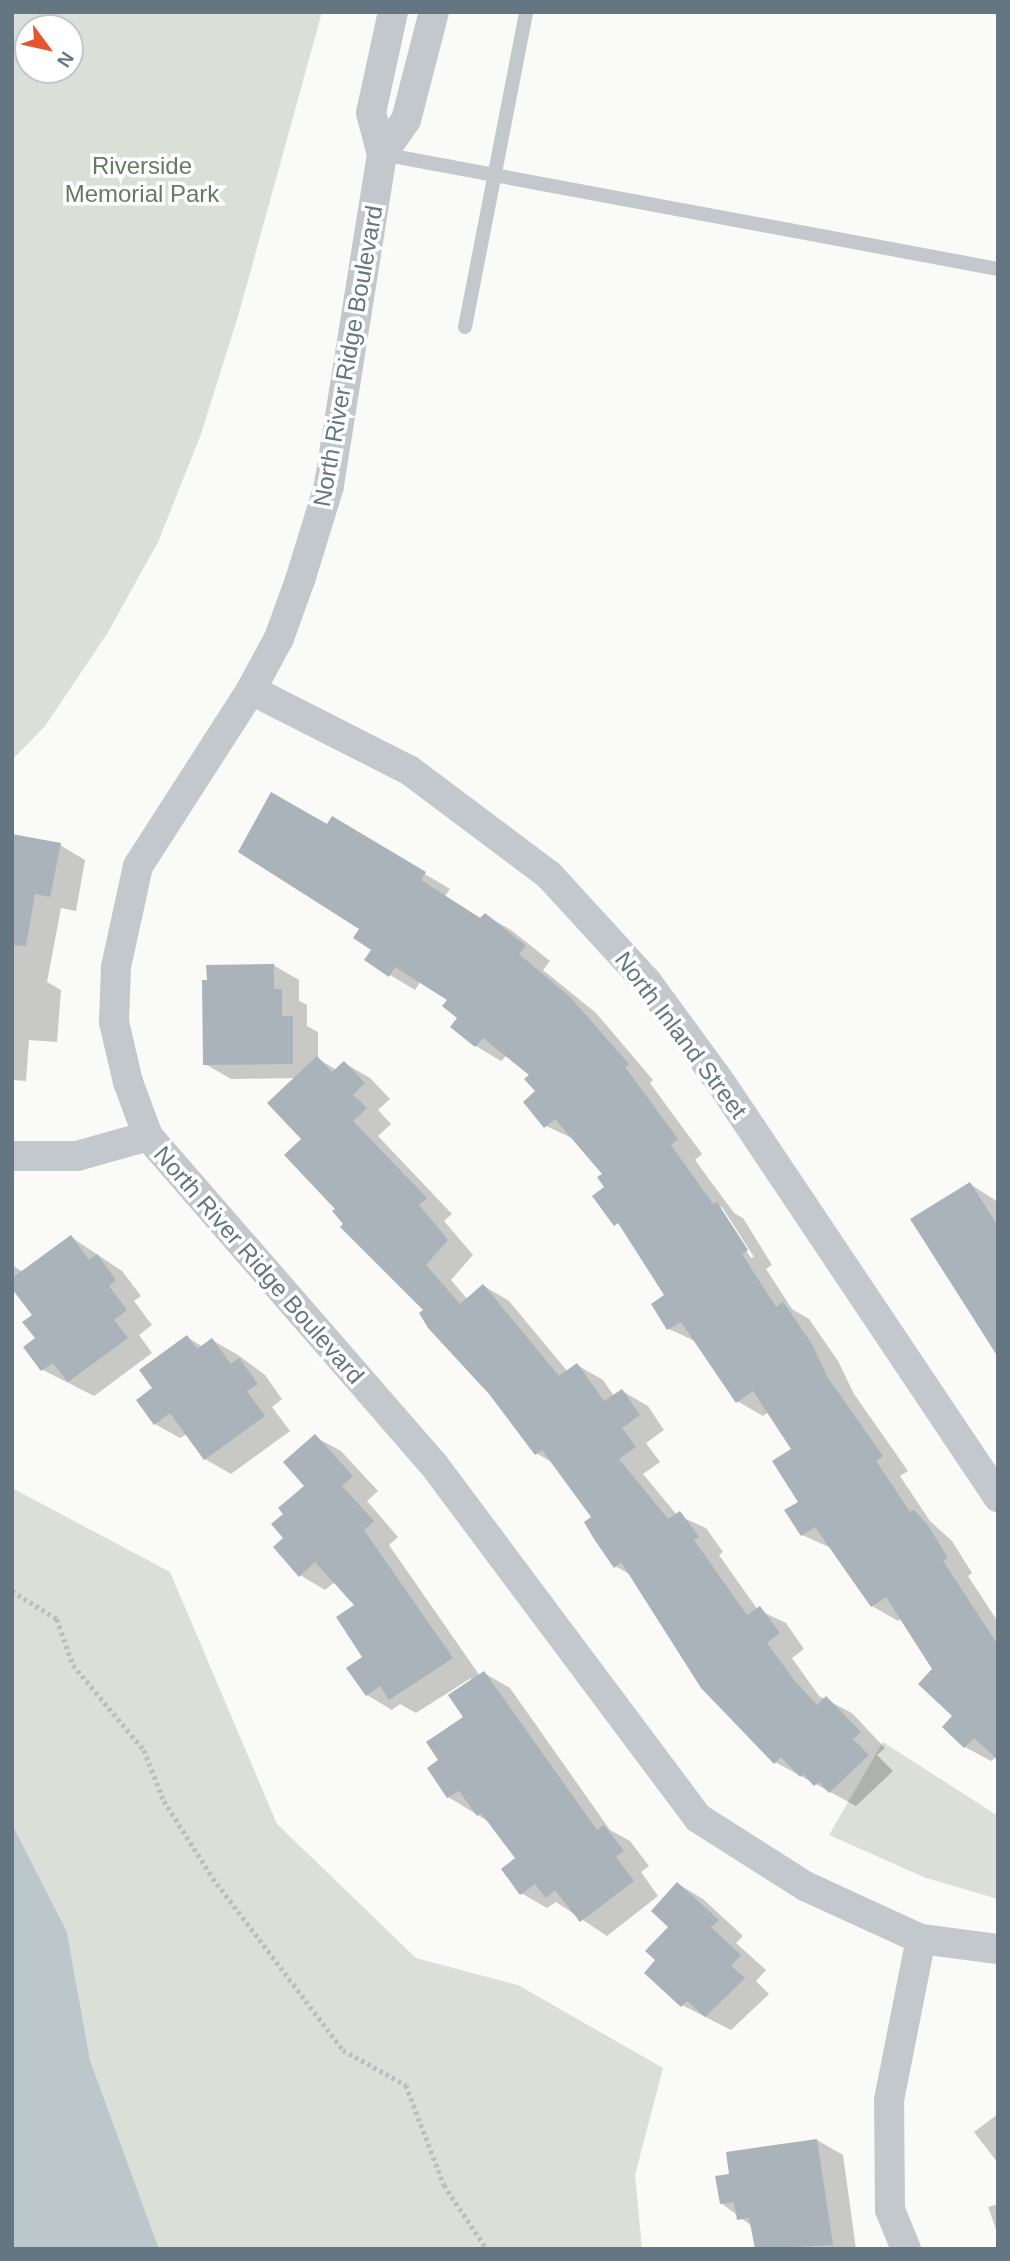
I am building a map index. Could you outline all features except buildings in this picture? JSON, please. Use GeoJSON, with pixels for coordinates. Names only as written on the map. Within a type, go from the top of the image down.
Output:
{"type":"FeatureCollection","features":[{"type":"Feature","properties":{"kind":"street","name":"North River Ridge Boulevard"},"geometry":{"type":"LineString","coordinates":[[393,12],[371,113],[382,155],[329,486],[279,638],[211,757],[164,820],[135,878],[116,967],[114,1022],[128,1082],[148,1136],[434,1465],[698,1818],[805,1886],[921,1940],[998,1949]]}},
{"type":"Feature","properties":{"kind":"street","name":"North River Ridge Boulevard"},"geometry":{"type":"LineString","coordinates":[[382,155],[406,120],[434,12]]}},
{"type":"Feature","properties":{"kind":"street","name":"North Inland Street"},"geometry":{"type":"LineString","coordinates":[[251,690],[409,769],[548,875],[647,982],[723,1086],[998,1497]]}},
{"type":"Feature","properties":{"kind":"street"},"geometry":{"type":"LineString","coordinates":[[12,1156],[77,1156],[148,1136]]}},
{"type":"Feature","properties":{"kind":"street"},"geometry":{"type":"LineString","coordinates":[[906,2249],[890,2210],[889,2101],[921,1940]]}},
{"type":"Feature","properties":{"kind":"lane"},"geometry":{"type":"LineString","coordinates":[[465,327],[526,12]]}},
{"type":"Feature","properties":{"kind":"lane"},"geometry":{"type":"LineString","coordinates":[[382,155],[998,269]]}},
{"type":"Feature","properties":{"kind":"path"},"geometry":{"type":"LineString","coordinates":[[12,1591],[57,1619],[73,1665],[145,1750],[164,1801],[213,1878],[343,2050],[406,2085],[444,2185],[487,2249]]}},
{"type":"Feature","properties":{"kind":"green space","name":"Riverside Memorial Park"},"geometry":{"type":"Polygon","coordinates":[[[12,12],[322,12],[239,313],[201,434],[158,542],[107,634],[45,726],[12,760],[12,12]]]}},
{"type":"Feature","properties":{"kind":"green space"},"geometry":{"type":"Polygon","coordinates":[[[12,1488],[170,1572],[277,1824],[416,1958],[518,1985],[663,2068],[635,2175],[642,2249],[159,2249],[90,2060],[67,1932],[12,1824],[12,1488]]]}},
{"type":"Feature","properties":{"kind":"green space"},"geometry":{"type":"Polygon","coordinates":[[[883,1742],[998,1816],[998,1899],[926,1878],[829,1835],[883,1742]]]}},
{"type":"Feature","properties":{"kind":"shaded area"},"geometry":{"type":"Polygon","coordinates":[[[12,1824],[67,1932],[90,2060],[159,2249],[12,2249],[12,1824]]]}}]}
